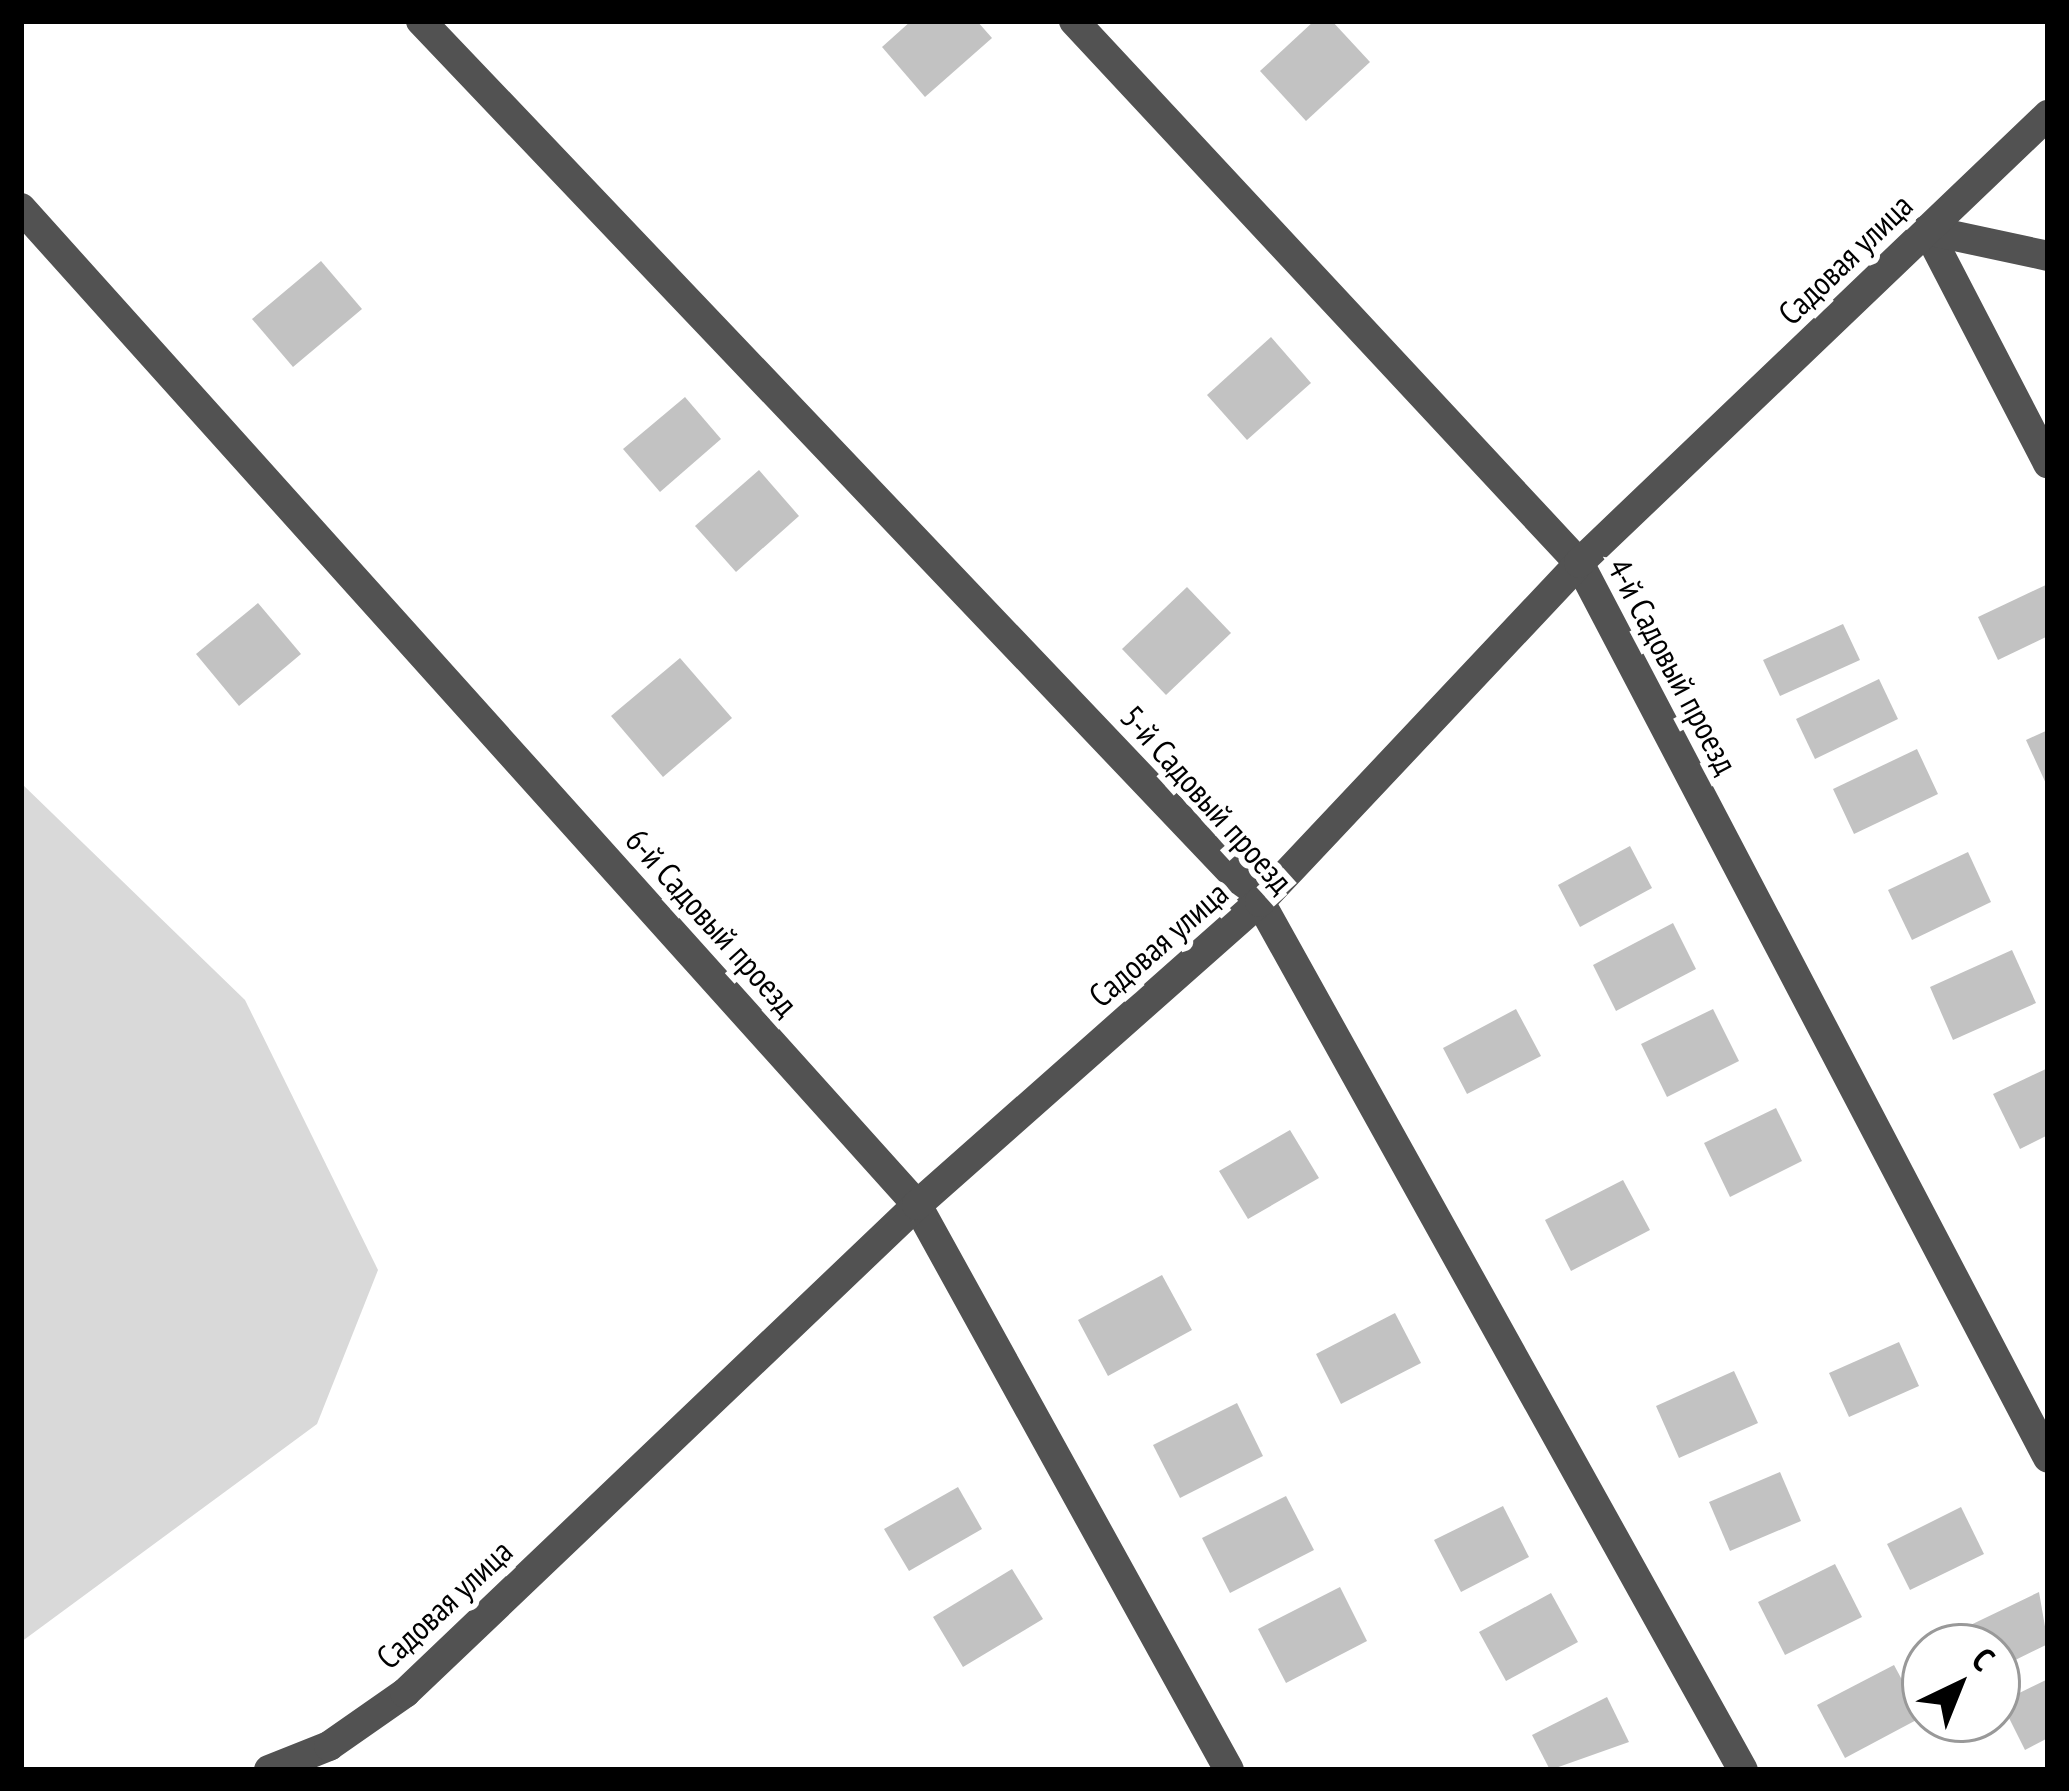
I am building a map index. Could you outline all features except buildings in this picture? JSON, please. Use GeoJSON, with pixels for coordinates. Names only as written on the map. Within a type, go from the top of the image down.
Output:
{"type":"FeatureCollection","features":[{"type":"Feature","properties":{"kind":"street","name":"5-й Садовый проезд"},"geometry":{"type":"LineString","coordinates":[[421,21],[1260,902],[1743,1770]]}},
{"type":"Feature","properties":{"kind":"street","name":"4-й Садовый проезд"},"geometry":{"type":"LineString","coordinates":[[1074,21],[1579,562],[2048,1458]]}},
{"type":"Feature","properties":{"kind":"street","name":"Садовая улица"},"geometry":{"type":"LineString","coordinates":[[269,1770],[329,1747],[405,1693],[917,1205],[1260,902],[1579,562],[2048,115]]}},
{"type":"Feature","properties":{"kind":"street","name":"6-й Садовый проезд"},"geometry":{"type":"LineString","coordinates":[[21,208],[917,1205],[1228,1770]]}},
{"type":"Feature","properties":{"kind":"street"},"geometry":{"type":"LineString","coordinates":[[1927,230],[2048,256]]}},
{"type":"Feature","properties":{"kind":"street"},"geometry":{"type":"LineString","coordinates":[[1927,230],[2048,463]]}},
{"type":"Feature","properties":{"kind":"shaded area"},"geometry":{"type":"Polygon","coordinates":[[[21,783],[245,1000],[378,1270],[317,1424],[21,1642],[21,783]]]}}]}
